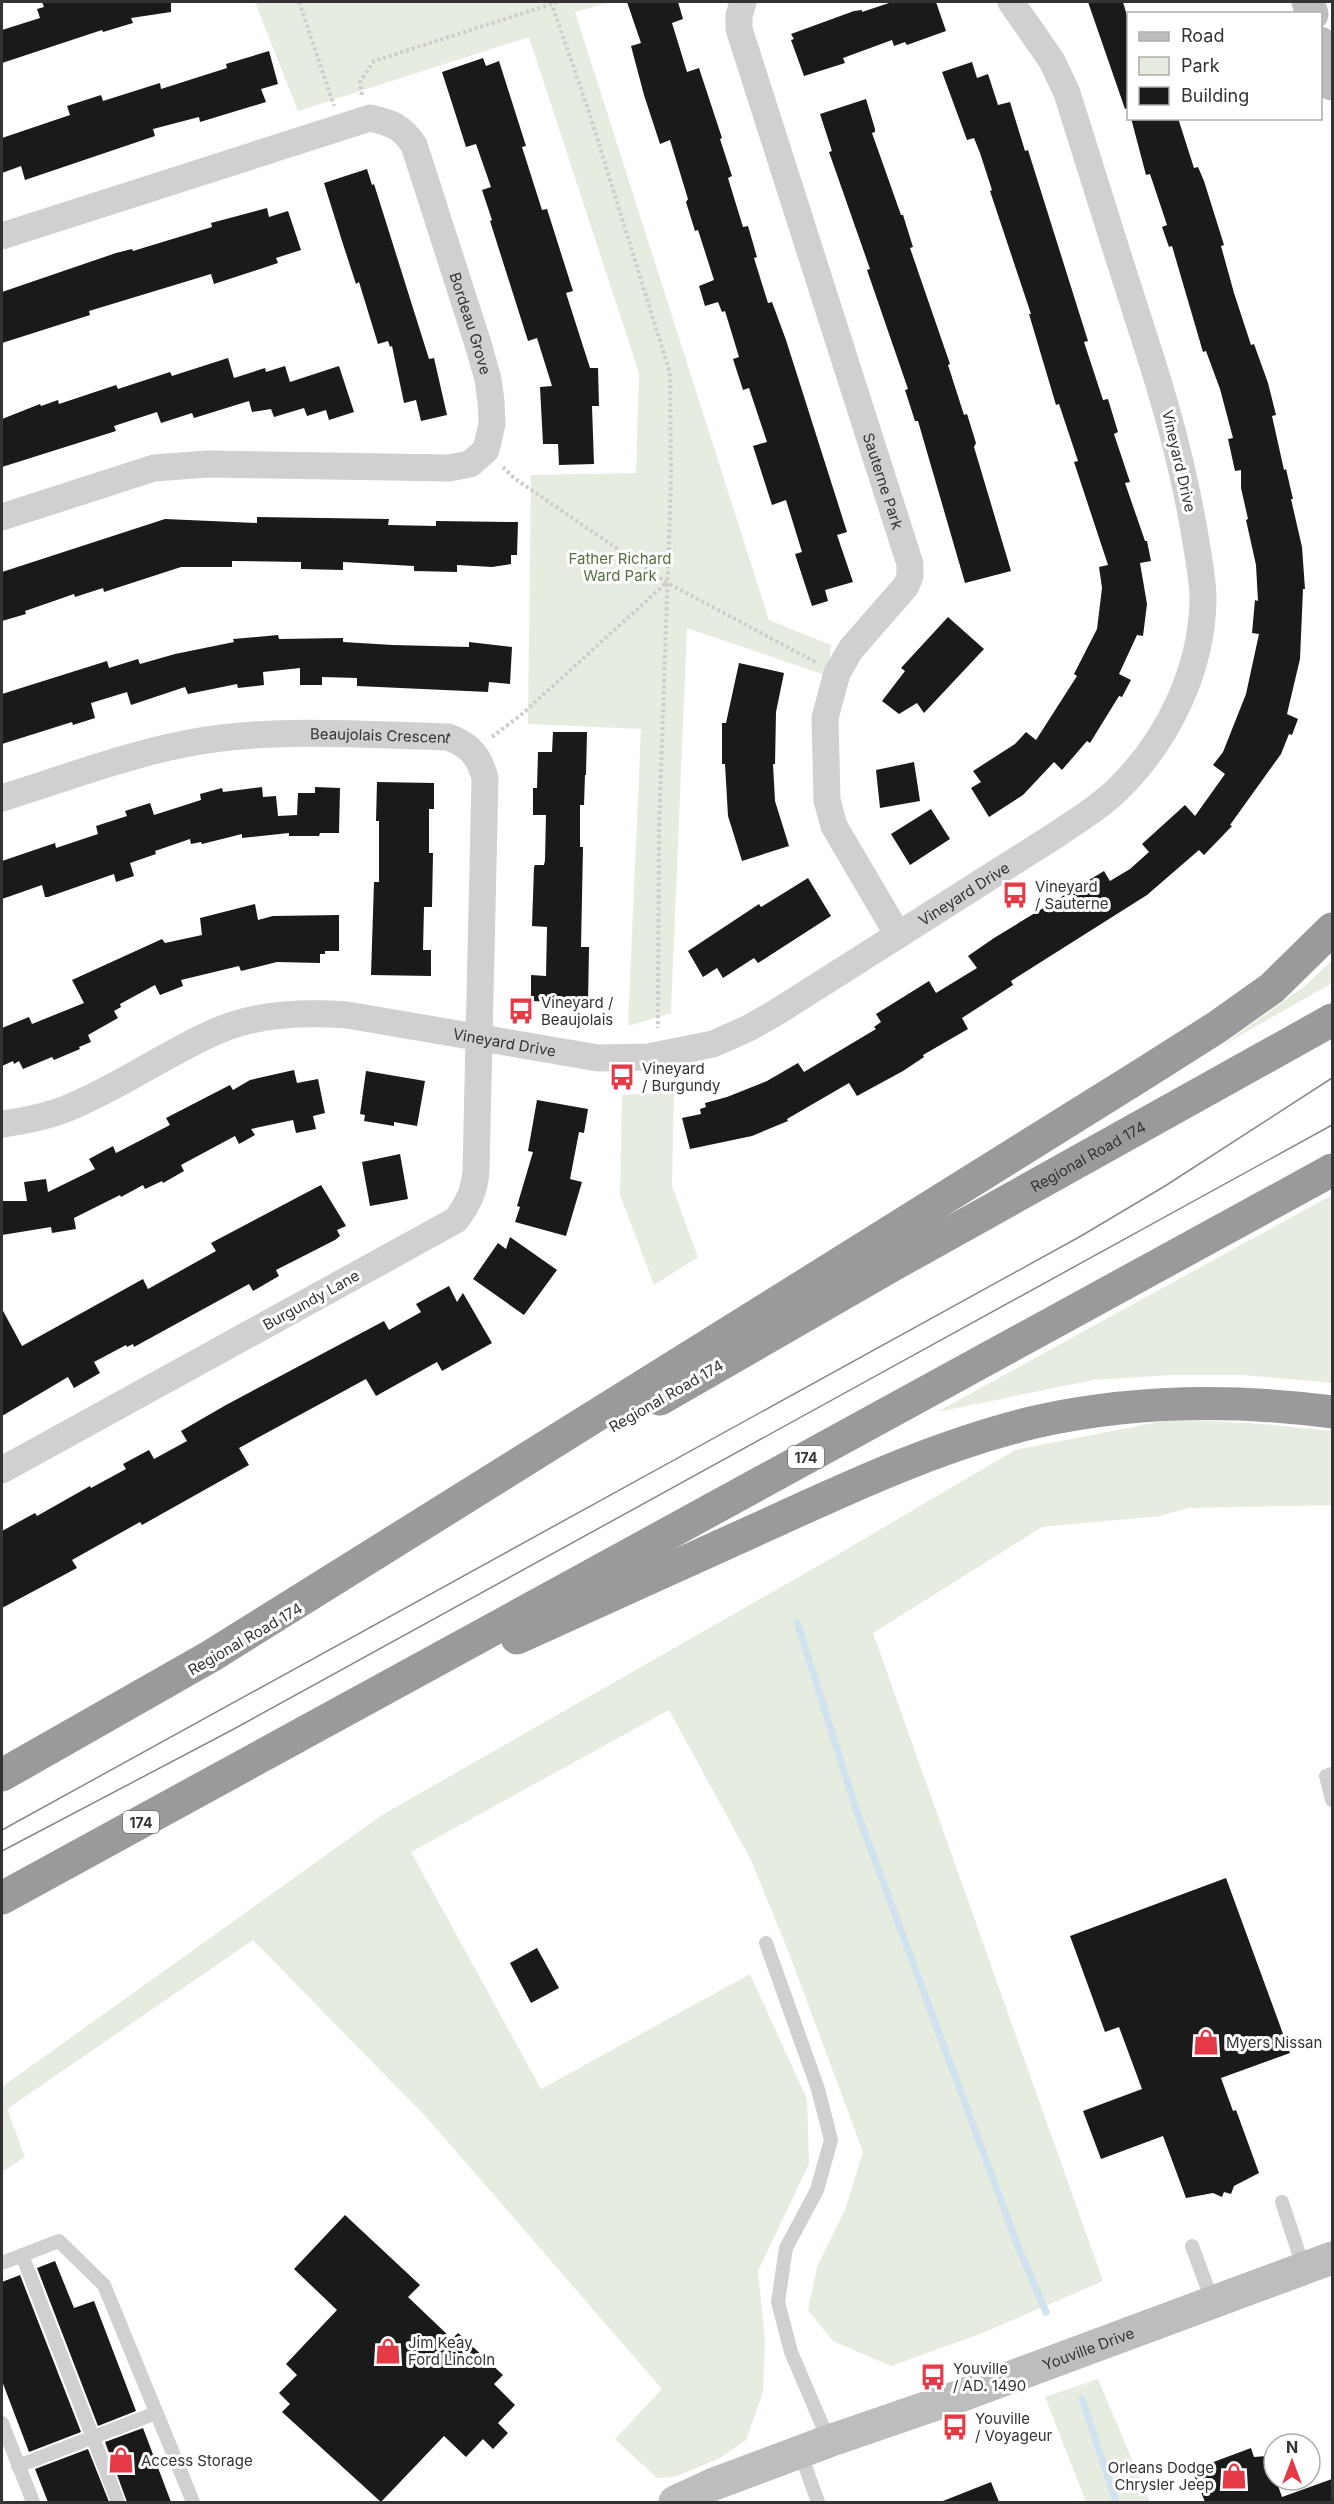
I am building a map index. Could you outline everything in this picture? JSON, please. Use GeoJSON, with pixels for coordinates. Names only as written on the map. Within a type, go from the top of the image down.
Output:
{"type":"FeatureCollection","features":[{"type":"Feature","properties":{"kind":"highway"},"geometry":{"type":"LineString","coordinates":[[2,1776],[211,1656],[1217,1027],[1272,988],[1332,929]]}},
{"type":"Feature","properties":{"kind":"highway","name":"Regional Road 174"},"geometry":{"type":"LineString","coordinates":[[2,1776],[255,1634],[898,1262],[1332,1020]]}},
{"type":"Feature","properties":{"kind":"highway","name":"174"},"geometry":{"type":"LineString","coordinates":[[2,1898],[1332,1170]]}},
{"type":"Feature","properties":{"kind":"highway"},"geometry":{"type":"LineString","coordinates":[[280,1746],[896,1466],[966,1442],[1035,1422],[1163,1403],[1243,1404],[1332,1412]]}},
{"type":"Feature","properties":{"kind":"street","name":"Sauterne Park"},"geometry":{"type":"LineString","coordinates":[[743,2],[739,15],[739,29],[910,564],[910,576],[906,586],[851,649],[837,673],[825,718],[827,800],[834,826],[897,935]]}},
{"type":"Feature","properties":{"kind":"street","name":"Vineyard Drive"},"geometry":{"type":"LineString","coordinates":[[2,1124],[35,1119],[68,1108],[219,1030],[256,1019],[325,1014],[347,1015],[598,1058],[648,1057],[713,1044],[777,1012],[1091,812],[1118,790],[1152,751],[1181,700],[1196,654],[1203,600],[1201,575],[1190,507],[1171,422],[1066,93],[1052,61],[1011,2]]}},
{"type":"Feature","properties":{"kind":"street"},"geometry":{"type":"LineString","coordinates":[[1322,50],[1332,84]]}},
{"type":"Feature","properties":{"kind":"street"},"geometry":{"type":"LineString","coordinates":[[2,236],[370,118]]}},
{"type":"Feature","properties":{"kind":"street","name":"Bordeau Grove"},"geometry":{"type":"LineString","coordinates":[[370,118],[392,123],[407,134],[414,145],[488,379],[492,424],[486,450]]}},
{"type":"Feature","properties":{"kind":"street"},"geometry":{"type":"LineString","coordinates":[[2,517],[154,468],[208,464],[449,468],[470,464],[486,450]]}},
{"type":"Feature","properties":{"kind":"street","name":"Beaujolais Crescent"},"geometry":{"type":"LineString","coordinates":[[2,798],[190,742],[266,734],[448,737],[460,741],[474,751]]}},
{"type":"Feature","properties":{"kind":"street"},"geometry":{"type":"LineString","coordinates":[[474,751],[481,763],[485,778],[478,1038]]}},
{"type":"Feature","properties":{"kind":"street","name":"Burgundy Lane"},"geometry":{"type":"LineString","coordinates":[[2,1470],[456,1220],[471,1198],[475,1185],[478,1038]]}},
{"type":"Feature","properties":{"kind":"street","name":"Youville Drive"},"geometry":{"type":"LineString","coordinates":[[675,2502],[714,2484],[814,2446],[960,2396],[1318,2264]]}},
{"type":"Feature","properties":{"kind":"lane"},"geometry":{"type":"LineString","coordinates":[[1332,1774],[1326,1776],[1332,1800]]}},
{"type":"Feature","properties":{"kind":"lane"},"geometry":{"type":"LineString","coordinates":[[766,1943],[818,2089],[831,2140],[817,2190],[786,2248],[778,2302],[814,2446],[818,2502]]}},
{"type":"Feature","properties":{"kind":"lane"},"geometry":{"type":"LineString","coordinates":[[1282,2202],[1318,2264]]}},
{"type":"Feature","properties":{"kind":"lane"},"geometry":{"type":"LineString","coordinates":[[2,2263],[58,2241],[104,2285],[193,2502]]}},
{"type":"Feature","properties":{"kind":"lane"},"geometry":{"type":"LineString","coordinates":[[1192,2246],[1213,2303]]}},
{"type":"Feature","properties":{"kind":"lane"},"geometry":{"type":"LineString","coordinates":[[21,2255],[118,2502]]}},
{"type":"Feature","properties":{"kind":"lane"},"geometry":{"type":"LineString","coordinates":[[18,2466],[156,2413]]}},
{"type":"Feature","properties":{"kind":"lane"},"geometry":{"type":"LineString","coordinates":[[2,2423],[33,2502]]}},
{"type":"Feature","properties":{"kind":"path"},"geometry":{"type":"LineString","coordinates":[[299,2],[341,126]]}},
{"type":"Feature","properties":{"kind":"path"},"geometry":{"type":"LineString","coordinates":[[551,2],[589,112],[669,373],[671,481],[659,829],[658,1028]]}},
{"type":"Feature","properties":{"kind":"path"},"geometry":{"type":"LineString","coordinates":[[370,118],[363,103],[360,82],[374,61],[551,2],[558,2]]}},
{"type":"Feature","properties":{"kind":"path"},"geometry":{"type":"LineString","coordinates":[[486,450],[514,478],[666,582],[837,673]]}},
{"type":"Feature","properties":{"kind":"path"},"geometry":{"type":"LineString","coordinates":[[474,751],[522,714],[666,582]]}},
{"type":"Feature","properties":{"kind":"green space","name":"Father Richard Ward Park"},"geometry":{"type":"Polygon","coordinates":[[[255,2],[611,2],[575,12],[769,620],[831,645],[828,676],[687,628],[671,1013],[628,1026],[641,729],[528,724],[531,475],[636,473],[639,373],[529,37],[298,111],[255,2]]]}},
{"type":"Feature","properties":{"kind":"green space"},"geometry":{"type":"Polygon","coordinates":[[[1332,960],[1332,983],[1220,1047],[1306,985],[1332,960]]]}},
{"type":"Feature","properties":{"kind":"green space"},"geometry":{"type":"Polygon","coordinates":[[[674,1091],[672,1186],[698,1257],[654,1285],[620,1195],[622,1095],[674,1091]]]}},
{"type":"Feature","properties":{"kind":"green space"},"geometry":{"type":"Polygon","coordinates":[[[1332,1195],[1332,1383],[1244,1375],[1170,1375],[1093,1380],[937,1412],[1332,1195]]]}},
{"type":"Feature","properties":{"kind":"green space"},"geometry":{"type":"Polygon","coordinates":[[[1174,1419],[1332,1431],[1332,1505],[1188,1508],[1160,1516],[1042,1527],[873,1633],[1103,2281],[980,2334],[891,2366],[833,2341],[808,2310],[817,2267],[845,2210],[863,2152],[789,1953],[751,1860],[669,1710],[411,1852],[541,2089],[750,1974],[807,2099],[809,2164],[758,2271],[765,2342],[763,2392],[746,2440],[720,2458],[675,2477],[657,2478],[615,2439],[662,2389],[428,2119],[253,1940],[7,2109],[25,2157],[2,2172],[2,2087],[382,1815],[825,1562],[1015,1450],[1174,1419]]]}},
{"type":"Feature","properties":{"kind":"green space"},"geometry":{"type":"Polygon","coordinates":[[[1098,2379],[1150,2502],[1086,2502],[1045,2397],[1098,2379]]]}},
{"type":"Feature","properties":{"kind":"building"},"geometry":{"type":"Polygon","coordinates":[[[42,2],[171,2],[171,12],[131,18],[133,23],[103,32],[102,30],[2,63],[2,30],[40,18],[37,9],[44,7],[42,2]]]}},
{"type":"Feature","properties":{"kind":"building"},"geometry":{"type":"Polygon","coordinates":[[[627,2],[678,2],[683,19],[672,23],[687,72],[699,68],[722,138],[720,139],[732,176],[728,178],[743,227],[748,226],[757,257],[754,258],[768,303],[772,302],[786,340],[847,532],[837,535],[853,582],[825,590],[828,601],[812,606],[795,554],[802,552],[786,500],[772,505],[753,446],[767,442],[749,388],[743,390],[733,359],[739,357],[725,311],[722,312],[718,302],[705,306],[699,286],[714,280],[698,230],[695,231],[670,140],[660,144],[644,95],[631,46],[641,43],[627,2]]]}},
{"type":"Feature","properties":{"kind":"building"},"geometry":{"type":"Polygon","coordinates":[[[892,2],[936,2],[946,31],[907,45],[905,42],[894,46],[892,40],[843,58],[845,63],[804,76],[791,34],[854,11],[862,10],[862,12],[892,2]]]}},
{"type":"Feature","properties":{"kind":"building"},"geometry":{"type":"Polygon","coordinates":[[[1088,2],[1123,2],[1127,16],[1127,108],[1125,109],[1088,2]]]}},
{"type":"Feature","properties":{"kind":"building"},"geometry":{"type":"Polygon","coordinates":[[[269,51],[278,84],[261,89],[266,102],[200,122],[199,117],[153,129],[155,136],[25,180],[21,166],[2,173],[2,138],[70,115],[67,106],[101,95],[103,101],[160,83],[161,89],[227,68],[226,64],[269,51]]]}},
{"type":"Feature","properties":{"kind":"building"},"geometry":{"type":"Polygon","coordinates":[[[483,58],[486,66],[499,61],[526,146],[522,147],[542,210],[547,209],[573,291],[566,293],[590,368],[598,368],[599,406],[592,406],[594,464],[559,465],[558,444],[543,444],[540,387],[552,386],[537,338],[528,341],[490,221],[492,220],[482,190],[491,187],[476,144],[466,147],[442,72],[483,58]]]}},
{"type":"Feature","properties":{"kind":"building"},"geometry":{"type":"Polygon","coordinates":[[[972,62],[977,78],[988,74],[998,105],[1010,102],[1025,151],[1028,150],[1088,341],[1084,342],[1103,400],[1108,399],[1118,432],[1114,434],[1130,482],[1125,483],[1145,541],[1147,541],[1151,561],[1140,563],[1147,604],[1143,636],[1137,635],[1119,674],[1131,680],[1122,697],[1119,696],[1090,743],[1087,741],[1062,770],[1054,762],[1023,795],[989,817],[971,788],[981,782],[973,771],[1015,744],[1026,732],[1036,740],[1077,676],[1074,674],[1097,629],[1102,588],[1099,567],[1108,565],[1074,462],[1078,461],[1059,404],[1056,405],[1029,314],[1031,314],[990,191],[992,190],[980,153],[974,138],[967,140],[942,72],[972,62]]]}},
{"type":"Feature","properties":{"kind":"building"},"geometry":{"type":"Polygon","coordinates":[[[866,99],[875,129],[872,133],[901,215],[903,215],[913,247],[910,248],[950,364],[948,365],[964,415],[967,414],[976,443],[974,447],[1011,571],[965,583],[918,421],[915,421],[905,390],[908,389],[867,270],[870,269],[829,152],[832,151],[820,114],[866,99]]]}},
{"type":"Feature","properties":{"kind":"building"},"geometry":{"type":"Polygon","coordinates":[[[1132,120],[1179,120],[1194,168],[1198,167],[1204,181],[1224,245],[1221,246],[1234,293],[1251,345],[1254,344],[1268,383],[1276,415],[1272,416],[1293,499],[1291,499],[1302,547],[1305,589],[1303,589],[1300,659],[1287,714],[1298,719],[1292,735],[1289,734],[1281,754],[1230,825],[1232,826],[1204,855],[1199,850],[1147,895],[1011,981],[1013,985],[962,1018],[968,1029],[923,1055],[924,1057],[903,1071],[857,1096],[849,1083],[787,1119],[788,1121],[752,1136],[690,1149],[682,1118],[701,1114],[700,1109],[706,1107],[705,1103],[767,1081],[798,1063],[804,1072],[876,1029],[874,1027],[881,1022],[876,1014],[929,981],[936,993],[977,968],[968,956],[994,938],[1104,871],[1110,881],[1130,869],[1149,852],[1142,844],[1185,805],[1195,816],[1225,774],[1213,765],[1223,752],[1246,694],[1259,634],[1252,633],[1255,600],[1258,601],[1256,565],[1246,520],[1248,519],[1241,488],[1241,470],[1235,471],[1228,439],[1233,438],[1220,389],[1206,351],[1203,352],[1172,246],[1169,247],[1162,227],[1167,225],[1150,174],[1146,175],[1132,120]]]}},
{"type":"Feature","properties":{"kind":"building"},"geometry":{"type":"Polygon","coordinates":[[[367,169],[372,185],[374,184],[429,359],[434,358],[447,415],[421,421],[416,400],[404,403],[392,346],[390,347],[388,341],[378,344],[359,282],[356,284],[342,241],[324,183],[367,169]]]}},
{"type":"Feature","properties":{"kind":"building"},"geometry":{"type":"Polygon","coordinates":[[[267,208],[269,217],[288,211],[301,250],[276,258],[278,263],[214,284],[211,274],[89,311],[90,315],[2,343],[2,292],[116,253],[132,249],[133,251],[212,227],[211,223],[267,208]]]}},
{"type":"Feature","properties":{"kind":"building"},"geometry":{"type":"Polygon","coordinates":[[[228,358],[234,378],[265,368],[266,372],[285,366],[290,382],[339,366],[354,412],[329,420],[326,410],[307,416],[304,408],[274,417],[271,409],[252,412],[249,401],[194,418],[192,413],[161,423],[157,412],[114,426],[116,431],[2,467],[2,419],[40,404],[41,406],[58,400],[59,404],[116,385],[118,389],[170,372],[172,376],[228,358]]]}},
{"type":"Feature","properties":{"kind":"building"},"geometry":{"type":"Polygon","coordinates":[[[257,517],[389,519],[388,525],[436,526],[436,521],[518,522],[517,555],[511,555],[511,564],[492,567],[457,565],[457,572],[414,571],[414,566],[343,562],[343,570],[301,569],[301,562],[232,561],[232,567],[181,567],[104,592],[103,588],[75,597],[74,594],[25,611],[26,614],[2,621],[2,572],[165,519],[257,523],[257,517]]]}},
{"type":"Feature","properties":{"kind":"building"},"geometry":{"type":"Polygon","coordinates":[[[948,617],[984,649],[924,713],[917,703],[899,714],[882,701],[905,671],[901,668],[948,617]]]}},
{"type":"Feature","properties":{"kind":"building"},"geometry":{"type":"Polygon","coordinates":[[[278,635],[279,639],[343,638],[343,642],[393,645],[469,647],[469,642],[512,647],[510,684],[489,682],[488,692],[357,686],[357,678],[322,677],[322,685],[300,685],[300,668],[263,672],[264,685],[238,688],[237,684],[188,694],[185,687],[131,705],[127,692],[91,703],[95,718],[73,725],[72,722],[2,744],[2,694],[107,661],[109,668],[138,659],[140,664],[234,642],[233,639],[278,635]]]}},
{"type":"Feature","properties":{"kind":"building"},"geometry":{"type":"Polygon","coordinates":[[[739,663],[784,673],[776,712],[775,764],[773,764],[775,801],[789,846],[742,861],[728,816],[725,764],[722,764],[722,723],[726,723],[739,663]]]}},
{"type":"Feature","properties":{"kind":"building"},"geometry":{"type":"Polygon","coordinates":[[[553,732],[587,732],[584,805],[580,805],[580,847],[583,847],[581,947],[589,947],[588,1003],[531,1001],[531,975],[546,976],[547,927],[532,926],[534,867],[544,865],[546,815],[533,815],[533,788],[537,788],[538,752],[552,752],[553,732]]]}},
{"type":"Feature","properties":{"kind":"building"},"geometry":{"type":"Polygon","coordinates":[[[914,762],[920,801],[880,808],[876,770],[914,762]]]}},
{"type":"Feature","properties":{"kind":"building"},"geometry":{"type":"Polygon","coordinates":[[[377,782],[434,783],[434,809],[429,809],[429,853],[433,853],[432,907],[424,907],[423,950],[431,950],[431,976],[371,975],[374,882],[379,882],[377,782]]]}},
{"type":"Feature","properties":{"kind":"building"},"geometry":{"type":"Polygon","coordinates":[[[262,787],[263,797],[276,796],[278,816],[297,815],[298,793],[315,793],[315,787],[340,788],[339,833],[289,836],[289,833],[242,838],[242,834],[202,844],[201,842],[191,844],[190,839],[155,851],[156,854],[130,863],[134,876],[116,882],[114,874],[48,897],[45,897],[42,885],[2,899],[2,861],[55,843],[56,848],[98,834],[96,826],[127,816],[125,811],[150,803],[154,815],[201,800],[200,794],[222,788],[223,792],[262,787]]]}},
{"type":"Feature","properties":{"kind":"building"},"geometry":{"type":"Polygon","coordinates":[[[931,809],[950,839],[910,865],[891,834],[931,809]]]}},
{"type":"Feature","properties":{"kind":"building"},"geometry":{"type":"Polygon","coordinates":[[[808,878],[831,916],[758,963],[754,958],[723,978],[717,968],[703,977],[688,951],[759,904],[761,907],[808,878]]]}},
{"type":"Feature","properties":{"kind":"building"},"geometry":{"type":"Polygon","coordinates":[[[255,904],[258,920],[273,916],[339,915],[339,951],[325,951],[325,954],[320,954],[320,963],[277,962],[241,971],[239,966],[181,980],[183,986],[160,995],[155,985],[120,1004],[121,1007],[114,1011],[118,1018],[88,1035],[91,1042],[79,1047],[80,1049],[23,1069],[19,1061],[2,1066],[2,1028],[29,1017],[32,1024],[84,1003],[72,980],[162,939],[165,943],[202,935],[200,918],[255,904]]]}},
{"type":"Feature","properties":{"kind":"building"},"geometry":{"type":"Polygon","coordinates":[[[294,1070],[297,1083],[318,1079],[325,1113],[313,1116],[316,1129],[296,1133],[293,1120],[251,1129],[255,1135],[239,1144],[235,1136],[181,1165],[184,1171],[163,1183],[162,1181],[145,1189],[143,1185],[74,1218],[76,1229],[52,1233],[51,1227],[2,1235],[2,1201],[27,1201],[24,1182],[46,1179],[48,1192],[95,1169],[89,1159],[113,1146],[116,1153],[170,1125],[166,1118],[230,1085],[233,1090],[250,1080],[294,1070]]]}},
{"type":"Feature","properties":{"kind":"building"},"geometry":{"type":"Polygon","coordinates":[[[366,1071],[425,1081],[417,1126],[394,1122],[394,1126],[364,1121],[365,1115],[360,1114],[366,1071]]]}},
{"type":"Feature","properties":{"kind":"building"},"geometry":{"type":"Polygon","coordinates":[[[537,1100],[588,1109],[584,1133],[579,1132],[570,1179],[582,1182],[566,1236],[515,1222],[520,1207],[517,1206],[533,1152],[528,1151],[537,1100]]]}},
{"type":"Feature","properties":{"kind":"building"},"geometry":{"type":"Polygon","coordinates":[[[400,1154],[408,1199],[370,1206],[362,1162],[400,1154]]]}},
{"type":"Feature","properties":{"kind":"building"},"geometry":{"type":"Polygon","coordinates":[[[321,1185],[346,1226],[337,1230],[340,1236],[335,1240],[276,1270],[279,1276],[253,1291],[249,1284],[134,1347],[133,1344],[127,1347],[126,1345],[94,1362],[100,1373],[74,1388],[68,1377],[2,1416],[2,1309],[22,1346],[143,1279],[148,1289],[216,1251],[211,1243],[321,1185]]]}},
{"type":"Feature","properties":{"kind":"building"},"geometry":{"type":"Polygon","coordinates":[[[510,1237],[557,1270],[524,1315],[473,1279],[498,1243],[506,1249],[510,1237]]]}},
{"type":"Feature","properties":{"kind":"building"},"geometry":{"type":"Polygon","coordinates":[[[449,1286],[457,1302],[463,1293],[492,1343],[442,1371],[437,1362],[376,1396],[366,1379],[239,1448],[249,1465],[142,1525],[140,1522],[72,1560],[77,1568],[2,1608],[2,1531],[35,1513],[37,1516],[126,1469],[123,1464],[149,1450],[154,1459],[187,1441],[181,1431],[384,1321],[389,1330],[421,1312],[416,1304],[449,1286]]]}},
{"type":"Feature","properties":{"kind":"building","name":"Myers Nissan"},"geometry":{"type":"Polygon","coordinates":[[[1226,1878],[1290,2053],[1221,2078],[1233,2111],[1236,2110],[1259,2173],[1234,2186],[1231,2194],[1224,2192],[1222,2197],[1213,2193],[1186,2198],[1163,2136],[1101,2159],[1083,2111],[1142,2089],[1119,2027],[1105,2032],[1070,1936],[1226,1878]]]}},
{"type":"Feature","properties":{"kind":"building"},"geometry":{"type":"Polygon","coordinates":[[[537,1948],[559,1988],[531,2003],[510,1963],[537,1948]]]}},
{"type":"Feature","properties":{"kind":"building","name":"Jim Keay Ford Lincoln"},"geometry":{"type":"Polygon","coordinates":[[[345,2215],[420,2285],[408,2297],[452,2339],[458,2333],[503,2375],[494,2384],[515,2405],[498,2423],[508,2433],[493,2449],[483,2439],[466,2457],[444,2436],[381,2502],[282,2412],[290,2404],[279,2393],[297,2375],[286,2364],[337,2310],[294,2269],[345,2215]]]}},
{"type":"Feature","properties":{"kind":"building"},"geometry":{"type":"Polygon","coordinates":[[[55,2261],[74,2308],[94,2301],[136,2411],[98,2426],[37,2268],[55,2261]]]}},
{"type":"Feature","properties":{"kind":"building"},"geometry":{"type":"Polygon","coordinates":[[[20,2275],[81,2432],[29,2452],[2,2381],[2,2282],[20,2275]]]}},
{"type":"Feature","properties":{"kind":"building"},"geometry":{"type":"Polygon","coordinates":[[[143,2428],[171,2502],[127,2502],[105,2442],[143,2428]]]}},
{"type":"Feature","properties":{"kind":"building","name":"Orleans Dodge Chrysler Jeep"},"geometry":{"type":"Polygon","coordinates":[[[1251,2448],[1254,2457],[1262,2456],[1262,2492],[1280,2492],[1282,2497],[1296,2492],[1322,2492],[1322,2483],[1332,2479],[1332,2502],[1205,2502],[1192,2470],[1251,2448]]]}},
{"type":"Feature","properties":{"kind":"building"},"geometry":{"type":"Polygon","coordinates":[[[88,2449],[109,2502],[48,2502],[35,2469],[88,2449]]]}},
{"type":"Feature","properties":{"kind":"building"},"geometry":{"type":"Polygon","coordinates":[[[991,2482],[999,2502],[943,2502],[943,2501],[991,2482]]]}},
{"type":"Feature","properties":{"kind":"waterway"},"geometry":{"type":"LineString","coordinates":[[797,1622],[856,1809],[1019,2249],[1046,2312]]}},
{"type":"Feature","properties":{"kind":"waterway"},"geometry":{"type":"LineString","coordinates":[[1082,2399],[1116,2502]]}},
{"type":"Feature","properties":{"kind":"tram line"},"geometry":{"type":"LineString","coordinates":[[2,1830],[1081,1236],[1165,1186],[1332,1078]]}},
{"type":"Feature","properties":{"kind":"tram line"},"geometry":{"type":"LineString","coordinates":[[2,1851],[232,1730],[1332,1125]]}},
{"type":"Feature","properties":{"kind":"place","name":"Vineyard / Sauterne"},"geometry":{"type":"Point","coordinates":[1015,895]}},
{"type":"Feature","properties":{"kind":"place","name":"Vineyard / Beaujolais"},"geometry":{"type":"Point","coordinates":[521,1011]}},
{"type":"Feature","properties":{"kind":"place","name":"Vineyard / Burgundy"},"geometry":{"type":"Point","coordinates":[622,1077]}},
{"type":"Feature","properties":{"kind":"place","name":"Myers Nissan"},"geometry":{"type":"Point","coordinates":[1206,2042]}},
{"type":"Feature","properties":{"kind":"place","name":"Jim Keay Ford Lincoln"},"geometry":{"type":"Point","coordinates":[388,2351]}},
{"type":"Feature","properties":{"kind":"place","name":"Youville / AD. 1490"},"geometry":{"type":"Point","coordinates":[933,2377]}},
{"type":"Feature","properties":{"kind":"place","name":"Youville / Voyageur"},"geometry":{"type":"Point","coordinates":[955,2427]}},
{"type":"Feature","properties":{"kind":"place","name":"Access Storage"},"geometry":{"type":"Point","coordinates":[121,2460]}},
{"type":"Feature","properties":{"kind":"place","name":"Orleans Dodge Chrysler Jeep"},"geometry":{"type":"Point","coordinates":[1234,2476]}}]}
